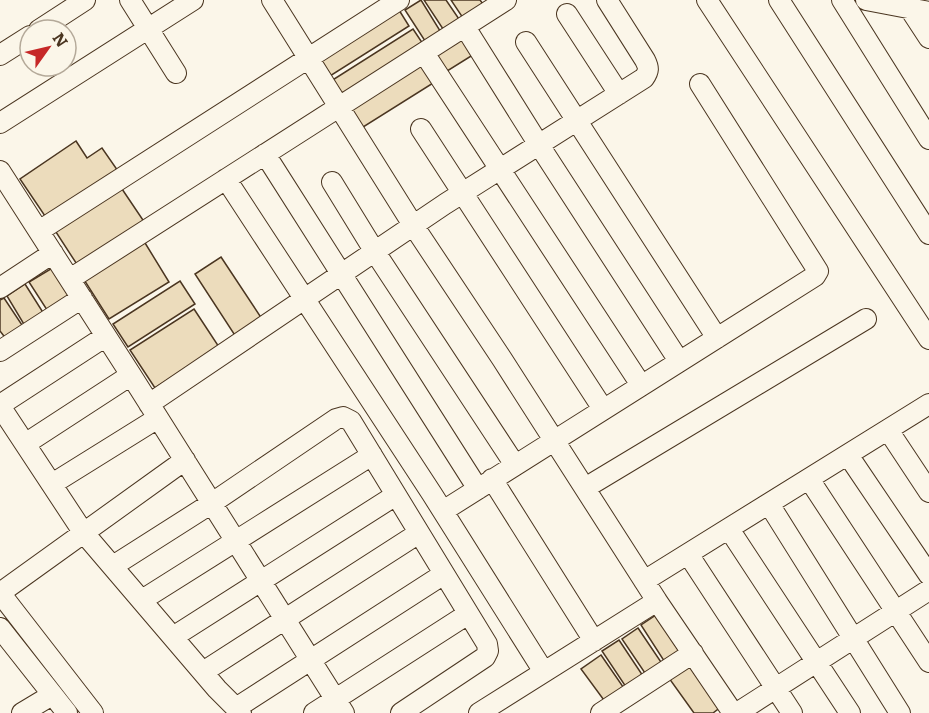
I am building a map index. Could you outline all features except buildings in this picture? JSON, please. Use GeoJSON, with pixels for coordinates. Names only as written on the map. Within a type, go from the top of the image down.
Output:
{"type":"FeatureCollection","features":[{"type":"Feature","properties":{"kind":"street"},"geometry":{"type":"LineString","coordinates":[[58,18],[86,0]]}},
{"type":"Feature","properties":{"kind":"street"},"geometry":{"type":"LineString","coordinates":[[130,0],[176,73]]}},
{"type":"Feature","properties":{"kind":"street"},"geometry":{"type":"LineString","coordinates":[[0,123],[193,0]]}},
{"type":"Feature","properties":{"kind":"street"},"geometry":{"type":"LineString","coordinates":[[272,0],[413,225],[644,581],[735,713],[929,590]]}},
{"type":"Feature","properties":{"kind":"street"},"geometry":{"type":"LineString","coordinates":[[39,231],[399,0]]}},
{"type":"Feature","properties":{"kind":"street"},"geometry":{"type":"LineString","coordinates":[[70,279],[506,0]]}},
{"type":"Feature","properties":{"kind":"street"},"geometry":{"type":"LineString","coordinates":[[52,484],[305,299],[463,192],[644,78],[648,72],[648,66],[607,0]]}},
{"type":"Feature","properties":{"kind":"street"},"geometry":{"type":"LineString","coordinates":[[707,0],[929,339]]}},
{"type":"Feature","properties":{"kind":"street"},"geometry":{"type":"LineString","coordinates":[[779,0],[929,234]]}},
{"type":"Feature","properties":{"kind":"street"},"geometry":{"type":"LineString","coordinates":[[842,0],[929,140]]}},
{"type":"Feature","properties":{"kind":"street"},"geometry":{"type":"LineString","coordinates":[[866,0],[920,11],[929,38]]}},
{"type":"Feature","properties":{"kind":"street"},"geometry":{"type":"LineString","coordinates":[[567,14],[619,94]]}},
{"type":"Feature","properties":{"kind":"street"},"geometry":{"type":"LineString","coordinates":[[465,27],[538,145],[680,361]]}},
{"type":"Feature","properties":{"kind":"street"},"geometry":{"type":"LineString","coordinates":[[526,42],[717,338]]}},
{"type":"Feature","properties":{"kind":"street"},"geometry":{"type":"LineString","coordinates":[[0,55],[18,44]]}},
{"type":"Feature","properties":{"kind":"street"},"geometry":{"type":"LineString","coordinates":[[424,53],[641,385]]}},
{"type":"Feature","properties":{"kind":"street"},"geometry":{"type":"LineString","coordinates":[[443,511],[815,276],[818,271],[700,84]]}},
{"type":"Feature","properties":{"kind":"street"},"geometry":{"type":"LineString","coordinates":[[420,129],[603,409]]}},
{"type":"Feature","properties":{"kind":"street"},"geometry":{"type":"LineString","coordinates":[[265,154],[341,275],[594,641]]}},
{"type":"Feature","properties":{"kind":"street"},"geometry":{"type":"LineString","coordinates":[[0,171],[340,706]]}},
{"type":"Feature","properties":{"kind":"street"},"geometry":{"type":"LineString","coordinates":[[226,179],[443,511],[544,672]]}},
{"type":"Feature","properties":{"kind":"street"},"geometry":{"type":"LineString","coordinates":[[332,182],[375,252],[515,465]]}},
{"type":"Feature","properties":{"kind":"street"},"geometry":{"type":"LineString","coordinates":[[0,288],[53,253]]}},
{"type":"Feature","properties":{"kind":"street"},"geometry":{"type":"LineString","coordinates":[[0,351],[82,298]]}},
{"type":"Feature","properties":{"kind":"street"},"geometry":{"type":"LineString","coordinates":[[585,488],[866,319]]}},
{"type":"Feature","properties":{"kind":"street"},"geometry":{"type":"LineString","coordinates":[[106,336],[0,406],[84,532],[238,710],[444,574]]}},
{"type":"Feature","properties":{"kind":"street"},"geometry":{"type":"LineString","coordinates":[[25,444],[131,375]]}},
{"type":"Feature","properties":{"kind":"street"},"geometry":{"type":"LineString","coordinates":[[644,581],[929,404]]}},
{"type":"Feature","properties":{"kind":"street"},"geometry":{"type":"LineString","coordinates":[[113,566],[212,503],[336,419],[343,417],[351,421],[487,644],[488,651],[485,657],[401,713]]}},
{"type":"Feature","properties":{"kind":"street"},"geometry":{"type":"LineString","coordinates":[[888,430],[929,492]]}},
{"type":"Feature","properties":{"kind":"street"},"geometry":{"type":"LineString","coordinates":[[142,600],[372,455]]}},
{"type":"Feature","properties":{"kind":"street"},"geometry":{"type":"LineString","coordinates":[[848,455],[929,575]]}},
{"type":"Feature","properties":{"kind":"street"},"geometry":{"type":"LineString","coordinates":[[93,713],[1,596],[84,532],[185,460]]}},
{"type":"Feature","properties":{"kind":"street"},"geometry":{"type":"LineString","coordinates":[[809,478],[929,662]]}},
{"type":"Feature","properties":{"kind":"street"},"geometry":{"type":"LineString","coordinates":[[173,637],[396,495]]}},
{"type":"Feature","properties":{"kind":"street"},"geometry":{"type":"LineString","coordinates":[[769,504],[900,713]]}},
{"type":"Feature","properties":{"kind":"street"},"geometry":{"type":"LineString","coordinates":[[729,529],[850,713]]}},
{"type":"Feature","properties":{"kind":"street"},"geometry":{"type":"LineString","coordinates":[[203,672],[419,533]]}},
{"type":"Feature","properties":{"kind":"street"},"geometry":{"type":"LineString","coordinates":[[688,554],[792,713]]}},
{"type":"Feature","properties":{"kind":"street"},"geometry":{"type":"LineString","coordinates":[[479,713],[657,601]]}},
{"type":"Feature","properties":{"kind":"street"},"geometry":{"type":"LineString","coordinates":[[314,713],[340,706],[468,614]]}},
{"type":"Feature","properties":{"kind":"street"},"geometry":{"type":"LineString","coordinates":[[0,628],[67,713]]}},
{"type":"Feature","properties":{"kind":"street"},"geometry":{"type":"LineString","coordinates":[[601,713],[693,653]]}},
{"type":"Feature","properties":{"kind":"street"},"geometry":{"type":"LineString","coordinates":[[22,713],[52,695]]}}]}
